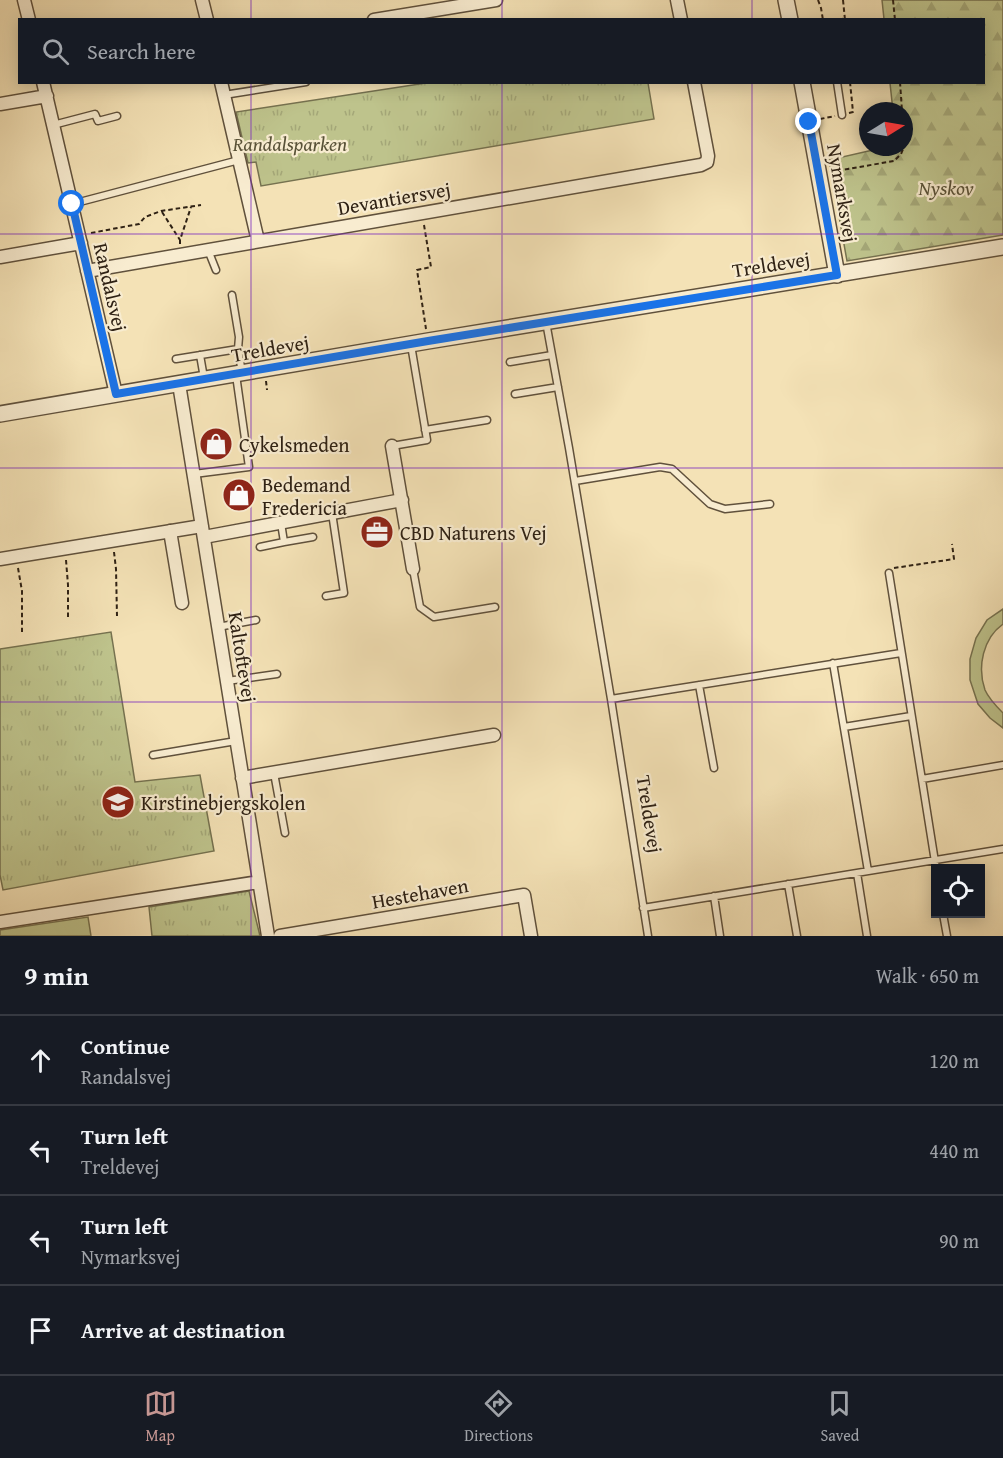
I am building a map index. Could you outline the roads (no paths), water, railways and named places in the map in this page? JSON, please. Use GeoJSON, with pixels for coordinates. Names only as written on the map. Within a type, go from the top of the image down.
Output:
{"type":"FeatureCollection","features":[{"type":"Feature","properties":{"kind":"street"},"geometry":{"type":"LineString","coordinates":[[24,0],[28,18]]}},
{"type":"Feature","properties":{"kind":"street"},"geometry":{"type":"LineString","coordinates":[[202,0],[206,18]]}},
{"type":"Feature","properties":{"kind":"street"},"geometry":{"type":"LineString","coordinates":[[384,18],[468,2],[496,0]]}},
{"type":"Feature","properties":{"kind":"street"},"geometry":{"type":"LineString","coordinates":[[677,0],[681,18]]}},
{"type":"Feature","properties":{"kind":"street"},"geometry":{"type":"LineString","coordinates":[[786,0],[790,18]]}},
{"type":"Feature","properties":{"kind":"street","name":"Randalsvej"},"geometry":{"type":"LineString","coordinates":[[43,84],[116,394]]}},
{"type":"Feature","properties":{"kind":"street"},"geometry":{"type":"LineString","coordinates":[[221,84],[258,241]]}},
{"type":"Feature","properties":{"kind":"street","name":"Devantiersvej"},"geometry":{"type":"LineString","coordinates":[[87,271],[694,167],[707,162],[708,156],[694,84]]}},
{"type":"Feature","properties":{"kind":"street","name":"Nymarksvej"},"geometry":{"type":"LineString","coordinates":[[802,84],[837,275]]}},
{"type":"Feature","properties":{"kind":"street"},"geometry":{"type":"LineString","coordinates":[[0,104],[46,96]]}},
{"type":"Feature","properties":{"kind":"street"},"geometry":{"type":"LineString","coordinates":[[0,257],[80,239]]}},
{"type":"Feature","properties":{"kind":"street","name":"Treldevej"},"geometry":{"type":"LineString","coordinates":[[0,414],[1003,247]]}},
{"type":"Feature","properties":{"kind":"street","name":"Kaltoftevej"},"geometry":{"type":"LineString","coordinates":[[179,384],[268,936]]}},
{"type":"Feature","properties":{"kind":"street"},"geometry":{"type":"LineString","coordinates":[[392,446],[413,569]]}},
{"type":"Feature","properties":{"kind":"street"},"geometry":{"type":"LineString","coordinates":[[0,559],[170,531],[203,532],[281,523],[402,500]]}},
{"type":"Feature","properties":{"kind":"street"},"geometry":{"type":"LineString","coordinates":[[170,531],[182,603]]}},
{"type":"Feature","properties":{"kind":"street"},"geometry":{"type":"LineString","coordinates":[[242,778],[494,735]]}},
{"type":"Feature","properties":{"kind":"street"},"geometry":{"type":"LineString","coordinates":[[0,922],[259,882]]}},
{"type":"Feature","properties":{"kind":"street","name":"Hestehaven"},"geometry":{"type":"LineString","coordinates":[[280,936],[524,895],[531,936]]}},
{"type":"Feature","properties":{"kind":"lane"},"geometry":{"type":"LineString","coordinates":[[224,95],[293,84]]}},
{"type":"Feature","properties":{"kind":"lane"},"geometry":{"type":"LineString","coordinates":[[837,84],[842,115]]}},
{"type":"Feature","properties":{"kind":"lane"},"geometry":{"type":"LineString","coordinates":[[53,125],[95,114],[98,121],[117,116]]}},
{"type":"Feature","properties":{"kind":"lane"},"geometry":{"type":"LineString","coordinates":[[72,204],[239,160]]}},
{"type":"Feature","properties":{"kind":"lane"},"geometry":{"type":"LineString","coordinates":[[208,250],[216,270]]}},
{"type":"Feature","properties":{"kind":"lane"},"geometry":{"type":"LineString","coordinates":[[194,474],[249,467],[239,374],[240,337],[232,295]]}},
{"type":"Feature","properties":{"kind":"lane","name":"Treldevej"},"geometry":{"type":"LineString","coordinates":[[546,322],[575,481],[648,936]]}},
{"type":"Feature","properties":{"kind":"lane"},"geometry":{"type":"LineString","coordinates":[[392,446],[427,440],[411,344]]}},
{"type":"Feature","properties":{"kind":"lane"},"geometry":{"type":"LineString","coordinates":[[176,359],[238,349]]}},
{"type":"Feature","properties":{"kind":"lane"},"geometry":{"type":"LineString","coordinates":[[200,355],[204,380]]}},
{"type":"Feature","properties":{"kind":"lane"},"geometry":{"type":"LineString","coordinates":[[510,362],[552,356]]}},
{"type":"Feature","properties":{"kind":"lane"},"geometry":{"type":"LineString","coordinates":[[515,394],[558,387]]}},
{"type":"Feature","properties":{"kind":"lane"},"geometry":{"type":"LineString","coordinates":[[425,430],[487,420]]}},
{"type":"Feature","properties":{"kind":"lane"},"geometry":{"type":"LineString","coordinates":[[575,481],[660,467],[672,469],[710,504],[726,509],[770,504]]}},
{"type":"Feature","properties":{"kind":"lane"},"geometry":{"type":"LineString","coordinates":[[326,596],[344,593],[332,513]]}},
{"type":"Feature","properties":{"kind":"lane"},"geometry":{"type":"LineString","coordinates":[[281,523],[284,542]]}},
{"type":"Feature","properties":{"kind":"lane"},"geometry":{"type":"LineString","coordinates":[[260,547],[313,537]]}},
{"type":"Feature","properties":{"kind":"lane"},"geometry":{"type":"LineString","coordinates":[[413,569],[420,607],[434,618],[495,607]]}},
{"type":"Feature","properties":{"kind":"lane"},"geometry":{"type":"LineString","coordinates":[[889,573],[935,864]]}},
{"type":"Feature","properties":{"kind":"lane"},"geometry":{"type":"LineString","coordinates":[[219,627],[256,620]]}},
{"type":"Feature","properties":{"kind":"lane"},"geometry":{"type":"LineString","coordinates":[[611,699],[901,653]]}},
{"type":"Feature","properties":{"kind":"lane"},"geometry":{"type":"LineString","coordinates":[[833,663],[868,871]]}},
{"type":"Feature","properties":{"kind":"lane"},"geometry":{"type":"LineString","coordinates":[[227,681],[277,674]]}},
{"type":"Feature","properties":{"kind":"lane"},"geometry":{"type":"LineString","coordinates":[[699,685],[714,768]]}},
{"type":"Feature","properties":{"kind":"lane"},"geometry":{"type":"LineString","coordinates":[[844,727],[911,716]]}},
{"type":"Feature","properties":{"kind":"lane"},"geometry":{"type":"LineString","coordinates":[[153,756],[237,741]]}},
{"type":"Feature","properties":{"kind":"lane"},"geometry":{"type":"LineString","coordinates":[[921,779],[1003,765]]}},
{"type":"Feature","properties":{"kind":"lane"},"geometry":{"type":"LineString","coordinates":[[274,772],[285,833]]}},
{"type":"Feature","properties":{"kind":"lane"},"geometry":{"type":"LineString","coordinates":[[939,864],[1003,849]]}},
{"type":"Feature","properties":{"kind":"lane"},"geometry":{"type":"LineString","coordinates":[[643,908],[868,871],[931,865]]}},
{"type":"Feature","properties":{"kind":"lane"},"geometry":{"type":"LineString","coordinates":[[857,873],[867,936]]}},
{"type":"Feature","properties":{"kind":"lane"},"geometry":{"type":"LineString","coordinates":[[788,884],[797,936]]}},
{"type":"Feature","properties":{"kind":"lane"},"geometry":{"type":"LineString","coordinates":[[714,896],[720,936]]}},
{"type":"Feature","properties":{"kind":"lane"},"geometry":{"type":"LineString","coordinates":[[944,918],[946,936]]}},
{"type":"Feature","properties":{"kind":"place","name":"Cykelsmeden"},"geometry":{"type":"Point","coordinates":[216,444]}},
{"type":"Feature","properties":{"kind":"place","name":"Bedemand Fredericia"},"geometry":{"type":"Point","coordinates":[239,495]}},
{"type":"Feature","properties":{"kind":"place","name":"CBD Naturens Vej"},"geometry":{"type":"Point","coordinates":[377,532]}},
{"type":"Feature","properties":{"kind":"place","name":"Kirstinebjergskolen"},"geometry":{"type":"Point","coordinates":[118,802]}},
{"type":"Feature","properties":{"kind":"park label","name":"Randalsparken"},"geometry":{"type":"Point","coordinates":[290,143]}},
{"type":"Feature","properties":{"kind":"park label","name":"Nyskov"},"geometry":{"type":"Point","coordinates":[946,187]}}]}
